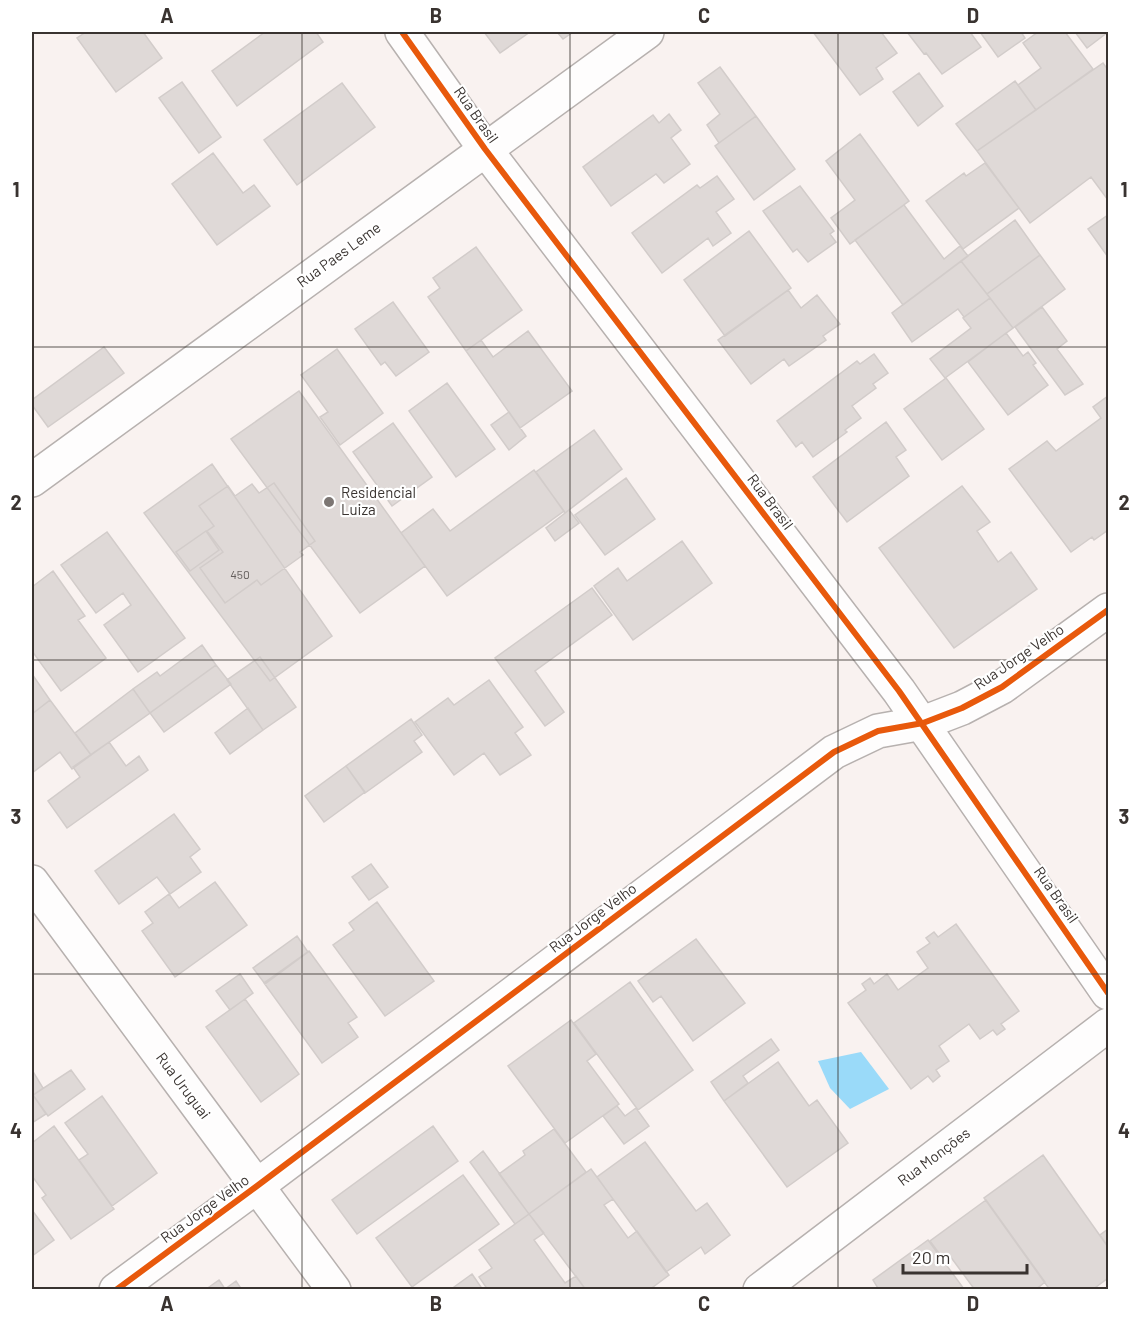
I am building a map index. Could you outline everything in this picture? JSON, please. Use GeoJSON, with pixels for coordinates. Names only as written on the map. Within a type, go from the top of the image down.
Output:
{"type":"FeatureCollection","features":[{"type":"Feature","properties":{"kind":"street","name":"Rua Brasil"},"geometry":{"type":"LineString","coordinates":[[402,32],[485,149],[923,723],[1108,993]]}},
{"type":"Feature","properties":{"kind":"street","name":"Rua Paes Leme"},"geometry":{"type":"LineString","coordinates":[[32,480],[647,32]]}},
{"type":"Feature","properties":{"kind":"street","name":"Rua Jorge Velho"},"geometry":{"type":"LineString","coordinates":[[116,1290],[834,752],[878,731],[923,723],[962,708],[1002,687],[1108,610]]}},
{"type":"Feature","properties":{"kind":"street","name":"Rua Uruguai"},"geometry":{"type":"LineString","coordinates":[[32,882],[333,1290]]}},
{"type":"Feature","properties":{"kind":"street","name":"Rua Monções"},"geometry":{"type":"LineString","coordinates":[[760,1290],[1108,1025]]}},
{"type":"Feature","properties":{"kind":"water"},"geometry":{"type":"Polygon","coordinates":[[[861,1052],[889,1089],[850,1109],[830,1088],[818,1061],[861,1052]]]}},
{"type":"Feature","properties":{"kind":"building"},"geometry":{"type":"Polygon","coordinates":[[[86,32],[143,32],[162,58],[116,92],[77,38],[86,32]]]}},
{"type":"Feature","properties":{"kind":"building"},"geometry":{"type":"Polygon","coordinates":[[[265,32],[316,32],[323,42],[237,106],[212,71],[265,32]]]}},
{"type":"Feature","properties":{"kind":"building"},"geometry":{"type":"Polygon","coordinates":[[[484,32],[530,32],[500,53],[484,32]]]}},
{"type":"Feature","properties":{"kind":"building"},"geometry":{"type":"Polygon","coordinates":[[[557,32],[573,32],[563,39],[557,32]]]}},
{"type":"Feature","properties":{"kind":"building"},"geometry":{"type":"Polygon","coordinates":[[[813,32],[881,32],[897,53],[876,68],[883,79],[860,95],[813,32]]]}},
{"type":"Feature","properties":{"kind":"building"},"geometry":{"type":"Polygon","coordinates":[[[907,32],[970,32],[981,47],[942,74],[907,32]]]}},
{"type":"Feature","properties":{"kind":"building"},"geometry":{"type":"Polygon","coordinates":[[[980,32],[1021,32],[1025,38],[998,57],[980,32]]]}},
{"type":"Feature","properties":{"kind":"building"},"geometry":{"type":"Polygon","coordinates":[[[1038,32],[1065,32],[1093,69],[1036,110],[1018,85],[1041,68],[1023,43],[1038,32]]]}},
{"type":"Feature","properties":{"kind":"building"},"geometry":{"type":"Polygon","coordinates":[[[1075,32],[1108,32],[1087,48],[1075,32]]]}},
{"type":"Feature","properties":{"kind":"building"},"geometry":{"type":"Polygon","coordinates":[[[1103,63],[1108,70],[1108,200],[1091,177],[1030,223],[977,151],[1103,63]]]}},
{"type":"Feature","properties":{"kind":"building"},"geometry":{"type":"Polygon","coordinates":[[[720,67],[756,116],[719,143],[707,125],[720,114],[698,83],[720,67]]]}},
{"type":"Feature","properties":{"kind":"building"},"geometry":{"type":"Polygon","coordinates":[[[919,73],[943,106],[918,126],[893,92],[919,73]]]}},
{"type":"Feature","properties":{"kind":"building"},"geometry":{"type":"Polygon","coordinates":[[[1015,81],[1036,110],[977,151],[956,124],[1015,81]]]}},
{"type":"Feature","properties":{"kind":"building"},"geometry":{"type":"Polygon","coordinates":[[[182,82],[221,137],[199,153],[159,98],[182,82]]]}},
{"type":"Feature","properties":{"kind":"building"},"geometry":{"type":"Polygon","coordinates":[[[342,83],[375,127],[297,185],[264,140],[342,83]]]}},
{"type":"Feature","properties":{"kind":"building"},"geometry":{"type":"Polygon","coordinates":[[[669,114],[681,130],[671,138],[690,164],[664,183],[656,174],[611,206],[583,167],[653,115],[659,123],[669,114]]]}},
{"type":"Feature","properties":{"kind":"building"},"geometry":{"type":"Polygon","coordinates":[[[756,116],[795,169],[754,200],[715,146],[756,116]]]}},
{"type":"Feature","properties":{"kind":"building"},"geometry":{"type":"Polygon","coordinates":[[[860,134],[909,201],[850,244],[831,218],[855,200],[826,161],[860,134]]]}},
{"type":"Feature","properties":{"kind":"building"},"geometry":{"type":"Polygon","coordinates":[[[213,153],[243,193],[254,185],[270,206],[217,245],[172,184],[213,153]]]}},
{"type":"Feature","properties":{"kind":"building"},"geometry":{"type":"Polygon","coordinates":[[[985,163],[1019,208],[963,249],[926,201],[964,173],[966,176],[985,163]]]}},
{"type":"Feature","properties":{"kind":"building"},"geometry":{"type":"Polygon","coordinates":[[[717,176],[734,199],[716,212],[731,233],[713,246],[708,238],[662,273],[632,233],[697,185],[700,188],[717,176]]]}},
{"type":"Feature","properties":{"kind":"building"},"geometry":{"type":"Polygon","coordinates":[[[800,186],[834,231],[830,234],[836,242],[808,262],[797,249],[793,252],[763,211],[800,186]]]}},
{"type":"Feature","properties":{"kind":"building"},"geometry":{"type":"Polygon","coordinates":[[[904,205],[944,259],[960,246],[968,256],[903,305],[855,240],[904,205]]]}},
{"type":"Feature","properties":{"kind":"building"},"geometry":{"type":"Polygon","coordinates":[[[1108,215],[1108,257],[1088,229],[1108,215]]]}},
{"type":"Feature","properties":{"kind":"building"},"geometry":{"type":"Polygon","coordinates":[[[1015,220],[1040,255],[987,294],[961,261],[1015,220]]]}},
{"type":"Feature","properties":{"kind":"building"},"geometry":{"type":"Polygon","coordinates":[[[749,231],[791,288],[725,336],[684,280],[749,231]]]}},
{"type":"Feature","properties":{"kind":"building"},"geometry":{"type":"Polygon","coordinates":[[[476,247],[522,310],[466,351],[428,297],[440,288],[433,278],[476,247]]]}},
{"type":"Feature","properties":{"kind":"building"},"geometry":{"type":"Polygon","coordinates":[[[1040,255],[1065,289],[1013,328],[987,294],[1040,255]]]}},
{"type":"Feature","properties":{"kind":"building"},"geometry":{"type":"Polygon","coordinates":[[[961,261],[990,298],[964,317],[958,309],[912,342],[892,313],[961,261]]]}},
{"type":"Feature","properties":{"kind":"building"},"geometry":{"type":"Polygon","coordinates":[[[788,290],[801,308],[817,295],[840,324],[823,336],[826,340],[789,366],[784,359],[751,384],[718,340],[788,290]]]}},
{"type":"Feature","properties":{"kind":"building"},"geometry":{"type":"Polygon","coordinates":[[[990,298],[1013,328],[945,378],[930,359],[971,328],[963,318],[990,298]]]}},
{"type":"Feature","properties":{"kind":"building"},"geometry":{"type":"Polygon","coordinates":[[[393,302],[429,352],[396,376],[385,362],[381,365],[355,329],[393,302]]]}},
{"type":"Feature","properties":{"kind":"building"},"geometry":{"type":"Polygon","coordinates":[[[1042,307],[1067,341],[1057,349],[1083,384],[1065,395],[1015,327],[1042,307]]]}},
{"type":"Feature","properties":{"kind":"building"},"geometry":{"type":"Polygon","coordinates":[[[528,331],[572,391],[520,428],[466,351],[481,340],[493,357],[528,331]]]}},
{"type":"Feature","properties":{"kind":"building"},"geometry":{"type":"Polygon","coordinates":[[[1006,333],[1023,356],[1028,352],[1036,363],[1033,365],[1048,385],[1008,415],[968,362],[1006,333]]]}},
{"type":"Feature","properties":{"kind":"building"},"geometry":{"type":"Polygon","coordinates":[[[104,347],[124,373],[48,427],[32,405],[32,400],[104,347]]]}},
{"type":"Feature","properties":{"kind":"building"},"geometry":{"type":"Polygon","coordinates":[[[337,349],[383,413],[340,445],[320,417],[328,412],[301,375],[337,349]]]}},
{"type":"Feature","properties":{"kind":"building"},"geometry":{"type":"Polygon","coordinates":[[[874,354],[888,373],[873,384],[876,388],[852,406],[861,418],[845,430],[847,432],[813,457],[802,442],[796,447],[777,421],[857,361],[860,364],[874,354]]]}},
{"type":"Feature","properties":{"kind":"building"},"geometry":{"type":"Polygon","coordinates":[[[946,378],[984,429],[942,460],[904,409],[946,378]]]}},
{"type":"Feature","properties":{"kind":"building"},"geometry":{"type":"Polygon","coordinates":[[[447,383],[495,449],[456,477],[409,411],[447,383]]]}},
{"type":"Feature","properties":{"kind":"building","name":"Residencial Luiza"},"geometry":{"type":"Polygon","coordinates":[[[299,391],[425,566],[360,613],[231,439],[299,391]]]}},
{"type":"Feature","properties":{"kind":"building"},"geometry":{"type":"Polygon","coordinates":[[[1108,396],[1108,530],[1094,540],[1092,537],[1071,552],[1009,469],[1047,441],[1056,451],[1101,418],[1093,407],[1108,396]]]}},
{"type":"Feature","properties":{"kind":"building"},"geometry":{"type":"Polygon","coordinates":[[[509,412],[526,436],[509,450],[491,425],[509,412]]]}},
{"type":"Feature","properties":{"kind":"building"},"geometry":{"type":"Polygon","coordinates":[[[886,422],[906,450],[896,457],[909,476],[847,522],[813,477],[886,422]]]}},
{"type":"Feature","properties":{"kind":"building"},"geometry":{"type":"Polygon","coordinates":[[[393,423],[432,477],[392,506],[353,452],[393,423]]]}},
{"type":"Feature","properties":{"kind":"building"},"geometry":{"type":"Polygon","coordinates":[[[594,430],[622,469],[565,513],[536,472],[594,430]]]}},
{"type":"Feature","properties":{"kind":"building"},"geometry":{"type":"Polygon","coordinates":[[[212,464],[332,636],[270,681],[144,513],[212,464]]]}},
{"type":"Feature","properties":{"kind":"building"},"geometry":{"type":"Polygon","coordinates":[[[534,470],[564,511],[447,596],[401,533],[433,509],[450,531],[534,470]]]}},
{"type":"Feature","properties":{"kind":"building"},"geometry":{"type":"Polygon","coordinates":[[[626,478],[655,519],[605,555],[575,515],[626,478]]]}},
{"type":"Feature","properties":{"kind":"building"},"geometry":{"type":"Polygon","coordinates":[[[274,483],[315,541],[300,552],[303,555],[261,585],[257,580],[225,603],[200,568],[223,552],[207,531],[214,526],[199,506],[228,486],[235,496],[252,484],[259,493],[274,483]]]}},
{"type":"Feature","properties":{"kind":"building"},"geometry":{"type":"Polygon","coordinates":[[[962,486],[990,522],[977,531],[998,562],[1011,552],[1037,589],[954,648],[879,548],[962,486]]]}},
{"type":"Feature","properties":{"kind":"building"},"geometry":{"type":"Polygon","coordinates":[[[569,510],[579,523],[555,541],[546,528],[569,510]]]}},
{"type":"Feature","properties":{"kind":"building"},"geometry":{"type":"Polygon","coordinates":[[[206,531],[219,550],[190,571],[176,552],[206,531]]]}},
{"type":"Feature","properties":{"kind":"building"},"geometry":{"type":"Polygon","coordinates":[[[107,532],[185,638],[138,672],[104,625],[131,605],[123,593],[96,613],[61,565],[107,532]]]}},
{"type":"Feature","properties":{"kind":"building"},"geometry":{"type":"Polygon","coordinates":[[[682,541],[712,583],[633,640],[594,586],[618,568],[627,581],[682,541]]]}},
{"type":"Feature","properties":{"kind":"building"},"geometry":{"type":"Polygon","coordinates":[[[53,571],[85,616],[78,620],[106,658],[61,691],[32,651],[32,587],[53,571]]]}},
{"type":"Feature","properties":{"kind":"building"},"geometry":{"type":"Polygon","coordinates":[[[592,588],[612,615],[535,671],[564,712],[545,726],[495,658],[592,588]]]}},
{"type":"Feature","properties":{"kind":"building"},"geometry":{"type":"Polygon","coordinates":[[[202,645],[216,665],[150,713],[133,689],[157,672],[160,676],[202,645]]]}},
{"type":"Feature","properties":{"kind":"building"},"geometry":{"type":"Polygon","coordinates":[[[260,657],[296,707],[263,730],[227,680],[260,657]]]}},
{"type":"Feature","properties":{"kind":"building"},"geometry":{"type":"Polygon","coordinates":[[[216,665],[231,684],[164,732],[150,713],[216,665]]]}},
{"type":"Feature","properties":{"kind":"building"},"geometry":{"type":"Polygon","coordinates":[[[32,674],[50,700],[32,714],[32,674]]]}},
{"type":"Feature","properties":{"kind":"building"},"geometry":{"type":"Polygon","coordinates":[[[489,680],[523,727],[515,733],[531,755],[500,775],[484,753],[454,775],[415,722],[448,698],[454,705],[489,680]]]}},
{"type":"Feature","properties":{"kind":"building"},"geometry":{"type":"Polygon","coordinates":[[[133,689],[150,713],[91,755],[75,733],[133,689]]]}},
{"type":"Feature","properties":{"kind":"building"},"geometry":{"type":"Polygon","coordinates":[[[50,700],[91,755],[72,769],[60,752],[32,773],[32,714],[50,700]]]}},
{"type":"Feature","properties":{"kind":"building"},"geometry":{"type":"Polygon","coordinates":[[[248,708],[263,730],[230,754],[215,733],[248,708]]]}},
{"type":"Feature","properties":{"kind":"building"},"geometry":{"type":"Polygon","coordinates":[[[411,719],[422,735],[414,741],[422,752],[365,793],[346,766],[411,719]]]}},
{"type":"Feature","properties":{"kind":"building"},"geometry":{"type":"Polygon","coordinates":[[[109,742],[126,766],[139,756],[148,770],[67,828],[48,801],[80,777],[73,767],[109,742]]]}},
{"type":"Feature","properties":{"kind":"building"},"geometry":{"type":"Polygon","coordinates":[[[346,766],[365,792],[324,822],[305,796],[346,766]]]}},
{"type":"Feature","properties":{"kind":"building"},"geometry":{"type":"Polygon","coordinates":[[[174,814],[200,849],[190,857],[201,872],[170,894],[157,877],[119,904],[95,871],[174,814]]]}},
{"type":"Feature","properties":{"kind":"building"},"geometry":{"type":"Polygon","coordinates":[[[371,864],[388,887],[369,900],[352,877],[371,864]]]}},
{"type":"Feature","properties":{"kind":"building"},"geometry":{"type":"Polygon","coordinates":[[[215,882],[247,925],[175,977],[142,931],[153,923],[145,912],[169,894],[179,908],[215,882]]]}},
{"type":"Feature","properties":{"kind":"building"},"geometry":{"type":"Polygon","coordinates":[[[377,902],[434,981],[385,1016],[333,945],[354,930],[349,923],[377,902]]]}},
{"type":"Feature","properties":{"kind":"building"},"geometry":{"type":"Polygon","coordinates":[[[956,924],[1019,1011],[1001,1024],[1005,1029],[997,1035],[993,1030],[980,1039],[969,1024],[939,1046],[949,1061],[936,1070],[940,1076],[933,1082],[928,1076],[911,1089],[848,1003],[866,990],[862,984],[870,978],[874,984],[887,974],[898,990],[928,968],[917,952],[930,943],[926,938],[934,932],[938,937],[956,924]]]}},
{"type":"Feature","properties":{"kind":"building"},"geometry":{"type":"Polygon","coordinates":[[[297,936],[308,952],[265,984],[253,968],[297,936]]]}},
{"type":"Feature","properties":{"kind":"building"},"geometry":{"type":"Polygon","coordinates":[[[696,939],[745,1003],[693,1041],[661,996],[653,1002],[638,981],[696,939]]]}},
{"type":"Feature","properties":{"kind":"building"},"geometry":{"type":"Polygon","coordinates":[[[309,951],[357,1017],[348,1023],[358,1037],[322,1063],[264,983],[309,951]]]}},
{"type":"Feature","properties":{"kind":"building"},"geometry":{"type":"Polygon","coordinates":[[[240,974],[253,993],[230,1010],[216,991],[240,974]]]}},
{"type":"Feature","properties":{"kind":"building"},"geometry":{"type":"Polygon","coordinates":[[[630,982],[693,1070],[638,1110],[574,1023],[630,982]]]}},
{"type":"Feature","properties":{"kind":"building"},"geometry":{"type":"Polygon","coordinates":[[[245,999],[299,1074],[261,1102],[206,1027],[245,999]]]}},
{"type":"Feature","properties":{"kind":"building"},"geometry":{"type":"Polygon","coordinates":[[[571,1020],[596,1054],[587,1061],[619,1104],[565,1143],[508,1066],[571,1020]]]}},
{"type":"Feature","properties":{"kind":"building"},"geometry":{"type":"Polygon","coordinates":[[[771,1039],[779,1050],[743,1076],[748,1083],[724,1101],[711,1082],[771,1039]]]}},
{"type":"Feature","properties":{"kind":"building"},"geometry":{"type":"Polygon","coordinates":[[[778,1062],[809,1106],[817,1100],[848,1143],[787,1187],[724,1101],[778,1062]]]}},
{"type":"Feature","properties":{"kind":"building"},"geometry":{"type":"Polygon","coordinates":[[[32,1070],[43,1088],[32,1096],[32,1070]]]}},
{"type":"Feature","properties":{"kind":"building"},"geometry":{"type":"Polygon","coordinates":[[[71,1070],[85,1089],[48,1116],[33,1095],[71,1070]]]}},
{"type":"Feature","properties":{"kind":"building"},"geometry":{"type":"Polygon","coordinates":[[[32,1096],[46,1114],[32,1123],[32,1096]]]}},
{"type":"Feature","properties":{"kind":"building"},"geometry":{"type":"Polygon","coordinates":[[[102,1096],[157,1173],[112,1206],[79,1160],[88,1154],[65,1123],[102,1096]]]}},
{"type":"Feature","properties":{"kind":"building"},"geometry":{"type":"Polygon","coordinates":[[[617,1106],[625,1116],[636,1108],[649,1126],[624,1144],[603,1116],[617,1106]]]}},
{"type":"Feature","properties":{"kind":"building"},"geometry":{"type":"Polygon","coordinates":[[[54,1126],[114,1209],[71,1239],[42,1198],[46,1195],[32,1176],[32,1143],[54,1126]]]}},
{"type":"Feature","properties":{"kind":"building"},"geometry":{"type":"Polygon","coordinates":[[[433,1126],[458,1161],[357,1234],[332,1200],[433,1126]]]}},
{"type":"Feature","properties":{"kind":"building"},"geometry":{"type":"Polygon","coordinates":[[[554,1129],[586,1172],[529,1214],[499,1174],[525,1155],[523,1151],[554,1129]]]}},
{"type":"Feature","properties":{"kind":"building"},"geometry":{"type":"Polygon","coordinates":[[[645,1142],[696,1211],[707,1203],[730,1235],[705,1254],[701,1247],[666,1272],[597,1177],[645,1142]]]}},
{"type":"Feature","properties":{"kind":"building"},"geometry":{"type":"Polygon","coordinates":[[[483,1151],[529,1214],[515,1224],[470,1162],[483,1151]]]}},
{"type":"Feature","properties":{"kind":"building"},"geometry":{"type":"Polygon","coordinates":[[[1043,1155],[1108,1247],[1108,1278],[1092,1290],[1050,1290],[984,1198],[1043,1155]]]}},
{"type":"Feature","properties":{"kind":"building"},"geometry":{"type":"Polygon","coordinates":[[[591,1169],[613,1199],[604,1205],[628,1238],[637,1231],[669,1275],[649,1290],[586,1290],[529,1214],[591,1169]]]}},
{"type":"Feature","properties":{"kind":"building"},"geometry":{"type":"Polygon","coordinates":[[[463,1175],[499,1224],[412,1287],[376,1238],[463,1175]]]}},
{"type":"Feature","properties":{"kind":"building"},"geometry":{"type":"Polygon","coordinates":[[[986,1200],[1045,1282],[1035,1290],[975,1290],[950,1256],[944,1260],[930,1241],[986,1200]]]}},
{"type":"Feature","properties":{"kind":"building"},"geometry":{"type":"Polygon","coordinates":[[[32,1210],[54,1240],[32,1256],[32,1210]]]}},
{"type":"Feature","properties":{"kind":"building"},"geometry":{"type":"Polygon","coordinates":[[[529,1214],[544,1233],[534,1240],[565,1283],[576,1276],[586,1290],[488,1290],[479,1277],[492,1268],[479,1250],[529,1214]]]}},
{"type":"Feature","properties":{"kind":"building"},"geometry":{"type":"Polygon","coordinates":[[[1108,1229],[1108,1247],[1100,1235],[1108,1229]]]}},
{"type":"Feature","properties":{"kind":"building"},"geometry":{"type":"Polygon","coordinates":[[[928,1240],[964,1289],[879,1290],[873,1280],[928,1240]]]}},
{"type":"Feature","properties":{"kind":"building"},"geometry":{"type":"Polygon","coordinates":[[[472,1274],[483,1290],[450,1290],[472,1274]]]}},
{"type":"Feature","properties":{"kind":"building"},"geometry":{"type":"Polygon","coordinates":[[[219,1280],[225,1289],[236,1281],[242,1290],[205,1290],[219,1280]]]}},
{"type":"Feature","properties":{"kind":"cycle path"},"geometry":{"type":"LineString","coordinates":[[402,32],[485,149],[899,691],[1108,993]]}},
{"type":"Feature","properties":{"kind":"cycle path"},"geometry":{"type":"LineString","coordinates":[[116,1290],[834,752],[878,731],[923,723],[962,708],[1002,687],[1108,610]]}},
{"type":"Feature","properties":{"kind":"place","name":"Residencial Luiza"},"geometry":{"type":"Point","coordinates":[329,502]}}]}
